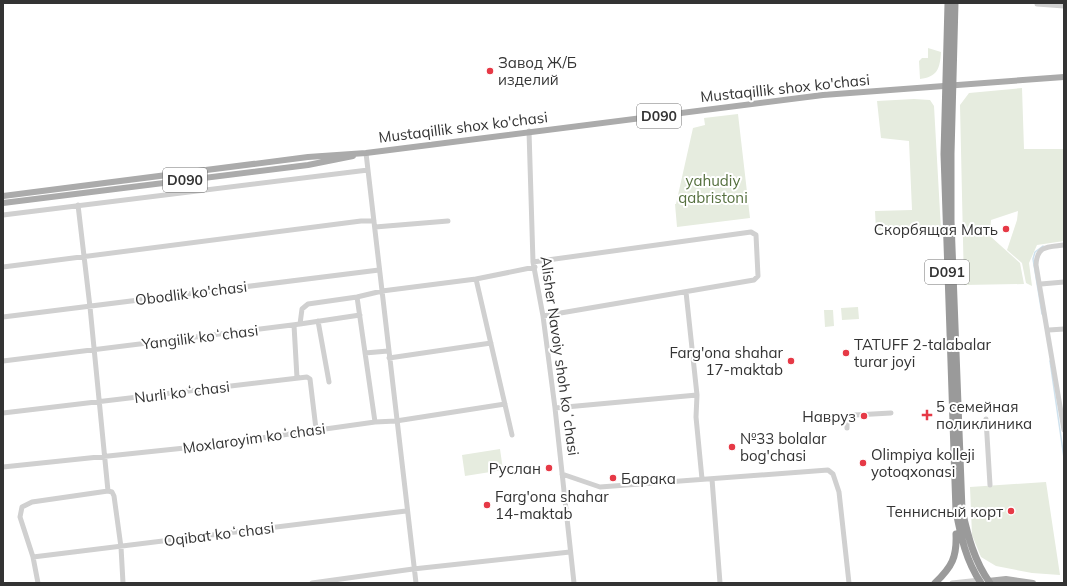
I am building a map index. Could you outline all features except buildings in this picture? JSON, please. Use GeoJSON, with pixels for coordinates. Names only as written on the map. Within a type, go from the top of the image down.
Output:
{"type":"FeatureCollection","features":[{"type":"Feature","properties":{"kind":"highway","name":"D091"},"geometry":{"type":"LineString","coordinates":[[948,3],[944,87],[945,222],[956,511],[961,540],[968,560],[985,582]]}},
{"type":"Feature","properties":{"kind":"highway","name":"D091"},"geometry":{"type":"LineString","coordinates":[[955,3],[952,86],[951,221],[962,510],[968,538],[985,582]]}},
{"type":"Feature","properties":{"kind":"highway"},"geometry":{"type":"LineString","coordinates":[[935,583],[950,568],[953,561],[956,544],[956,511]]}},
{"type":"Feature","properties":{"kind":"main road","name":"Mustaqillik shox ko'chasi"},"geometry":{"type":"LineString","coordinates":[[3,196],[308,157],[366,153],[824,95],[944,87],[1064,76]]}},
{"type":"Feature","properties":{"kind":"main road","name":"Mustaqillik shox ko'chasi"},"geometry":{"type":"LineString","coordinates":[[3,203],[308,165],[366,153]]}},
{"type":"Feature","properties":{"kind":"main road"},"geometry":{"type":"LineString","coordinates":[[51,189],[51,197]]}},
{"type":"Feature","properties":{"kind":"main road"},"geometry":{"type":"LineString","coordinates":[[985,582],[1006,579],[1033,583]]}},
{"type":"Feature","properties":{"kind":"main road"},"geometry":{"type":"LineString","coordinates":[[985,582],[996,583]]}},
{"type":"Feature","properties":{"kind":"street"},"geometry":{"type":"LineString","coordinates":[[1037,4],[1064,6]]}},
{"type":"Feature","properties":{"kind":"street","name":"Alisher Navoiy shoh koʻchasi"},"geometry":{"type":"LineString","coordinates":[[529,132],[534,265],[543,316],[555,408],[574,583]]}},
{"type":"Feature","properties":{"kind":"street"},"geometry":{"type":"LineString","coordinates":[[366,153],[406,511],[416,583]]}},
{"type":"Feature","properties":{"kind":"street"},"geometry":{"type":"LineString","coordinates":[[3,215],[368,170]]}},
{"type":"Feature","properties":{"kind":"street"},"geometry":{"type":"LineString","coordinates":[[78,206],[95,350],[106,455],[108,492]]}},
{"type":"Feature","properties":{"kind":"street"},"geometry":{"type":"LineString","coordinates":[[375,227],[448,220]]}},
{"type":"Feature","properties":{"kind":"street"},"geometry":{"type":"LineString","coordinates":[[3,267],[361,221],[374,221]]}},
{"type":"Feature","properties":{"kind":"street"},"geometry":{"type":"LineString","coordinates":[[300,324],[302,309],[308,304],[357,297],[382,291],[476,279],[534,265],[751,232],[756,235],[757,278],[686,292],[543,316]]}},
{"type":"Feature","properties":{"kind":"street"},"geometry":{"type":"LineString","coordinates":[[1064,246],[1045,249],[1039,253],[1038,265],[1064,419]]}},
{"type":"Feature","properties":{"kind":"street"},"geometry":{"type":"LineString","coordinates":[[1064,246],[1040,250],[1037,254],[1036,264],[1064,430]]}},
{"type":"Feature","properties":{"kind":"street","name":"Obodlik ko'chasi"},"geometry":{"type":"LineString","coordinates":[[3,317],[379,270]]}},
{"type":"Feature","properties":{"kind":"street"},"geometry":{"type":"LineString","coordinates":[[476,279],[512,435]]}},
{"type":"Feature","properties":{"kind":"street"},"geometry":{"type":"LineString","coordinates":[[1041,284],[1064,282]]}},
{"type":"Feature","properties":{"kind":"street"},"geometry":{"type":"LineString","coordinates":[[686,292],[698,395],[696,417],[702,479]]}},
{"type":"Feature","properties":{"kind":"street"},"geometry":{"type":"LineString","coordinates":[[357,297],[375,422]]}},
{"type":"Feature","properties":{"kind":"street","name":"Yangilik koʻchasi"},"geometry":{"type":"LineString","coordinates":[[3,361],[294,325],[360,315]]}},
{"type":"Feature","properties":{"kind":"street"},"geometry":{"type":"LineString","coordinates":[[318,321],[328,382]]}},
{"type":"Feature","properties":{"kind":"street"},"geometry":{"type":"LineString","coordinates":[[294,325],[297,378],[310,379],[316,429]]}},
{"type":"Feature","properties":{"kind":"street"},"geometry":{"type":"LineString","coordinates":[[1050,330],[1064,329]]}},
{"type":"Feature","properties":{"kind":"street"},"geometry":{"type":"LineString","coordinates":[[389,358],[491,343]]}},
{"type":"Feature","properties":{"kind":"street"},"geometry":{"type":"LineString","coordinates":[[366,352],[388,351]]}},
{"type":"Feature","properties":{"kind":"street","name":"Nurli koʻchasi"},"geometry":{"type":"LineString","coordinates":[[3,413],[100,403],[297,378]]}},
{"type":"Feature","properties":{"kind":"street"},"geometry":{"type":"LineString","coordinates":[[555,408],[698,395]]}},
{"type":"Feature","properties":{"kind":"street","name":"Moxlaroyim koʻchasi"},"geometry":{"type":"LineString","coordinates":[[3,467],[106,455],[109,456],[204,446],[316,429],[396,421],[505,404]]}},
{"type":"Feature","properties":{"kind":"street"},"geometry":{"type":"LineString","coordinates":[[848,428],[848,419],[855,415],[891,413]]}},
{"type":"Feature","properties":{"kind":"street"},"geometry":{"type":"LineString","coordinates":[[986,419],[990,484]]}},
{"type":"Feature","properties":{"kind":"street"},"geometry":{"type":"LineString","coordinates":[[562,474],[600,487],[828,470],[833,474],[839,492],[849,583]]}},
{"type":"Feature","properties":{"kind":"street"},"geometry":{"type":"LineString","coordinates":[[712,479],[720,583]]}},
{"type":"Feature","properties":{"kind":"street"},"geometry":{"type":"LineString","coordinates":[[38,583],[33,557],[20,517],[22,507],[32,502],[112,492],[114,496],[121,547],[124,583]]}},
{"type":"Feature","properties":{"kind":"street","name":"Oqibat koʻchasi"},"geometry":{"type":"LineString","coordinates":[[33,557],[406,511]]}},
{"type":"Feature","properties":{"kind":"street"},"geometry":{"type":"LineString","coordinates":[[312,583],[413,569],[570,552]]}},
{"type":"Feature","properties":{"kind":"street"},"geometry":{"type":"LineString","coordinates":[[952,583],[985,582]]}},
{"type":"Feature","properties":{"kind":"green space"},"geometry":{"type":"Polygon","coordinates":[[[928,48],[941,52],[940,63],[934,74],[920,79],[919,61],[922,58],[928,58],[928,48]]]}},
{"type":"Feature","properties":{"kind":"green space"},"geometry":{"type":"Polygon","coordinates":[[[1022,88],[1024,149],[1064,149],[1064,241],[1037,245],[1029,263],[1032,286],[1026,283],[1022,263],[1007,250],[1017,220],[1018,211],[991,220],[990,236],[1020,263],[1024,284],[964,285],[960,105],[969,93],[1022,88]]]}},
{"type":"Feature","properties":{"kind":"green space"},"geometry":{"type":"Polygon","coordinates":[[[914,99],[930,100],[934,106],[941,230],[934,230],[929,226],[876,230],[875,211],[912,210],[909,141],[881,138],[877,101],[914,99]]]}},
{"type":"Feature","properties":{"kind":"green space","name":"yahudiy qabristoni"},"geometry":{"type":"Polygon","coordinates":[[[738,114],[750,218],[677,227],[675,204],[693,128],[705,125],[704,118],[738,114]]]}},
{"type":"Feature","properties":{"kind":"green space"},"geometry":{"type":"Polygon","coordinates":[[[858,307],[859,319],[842,320],[841,308],[858,307]]]}},
{"type":"Feature","properties":{"kind":"green space"},"geometry":{"type":"Polygon","coordinates":[[[824,310],[833,310],[834,326],[825,327],[824,310]]]}},
{"type":"Feature","properties":{"kind":"green space"},"geometry":{"type":"Polygon","coordinates":[[[500,449],[503,470],[465,476],[462,455],[500,449]]]}},
{"type":"Feature","properties":{"kind":"green space","name":"Теннисный корт"},"geometry":{"type":"Polygon","coordinates":[[[1046,482],[1060,575],[1032,573],[996,566],[981,557],[972,535],[970,487],[1046,482]]]}},
{"type":"Feature","properties":{"kind":"waterway"},"geometry":{"type":"LineString","coordinates":[[1042,314],[1033,259],[1035,252],[1043,246]]}},
{"type":"Feature","properties":{"kind":"waterway"},"geometry":{"type":"LineString","coordinates":[[1050,361],[1064,458]]}},
{"type":"Feature","properties":{"kind":"place","name":"Завод Ж/Б изделий"},"geometry":{"type":"Point","coordinates":[490,71]}},
{"type":"Feature","properties":{"kind":"place","name":"Скорбящая Мать"},"geometry":{"type":"Point","coordinates":[1006,229]}},
{"type":"Feature","properties":{"kind":"place","name":"TATUFF 2-talabalar turar joyi"},"geometry":{"type":"Point","coordinates":[846,353]}},
{"type":"Feature","properties":{"kind":"place","name":"Farg'ona shahar 17-maktab"},"geometry":{"type":"Point","coordinates":[791,361]}},
{"type":"Feature","properties":{"kind":"place","name":"5 семейная поликлиника"},"geometry":{"type":"Point","coordinates":[927,415]}},
{"type":"Feature","properties":{"kind":"place","name":"Навруз"},"geometry":{"type":"Point","coordinates":[864,416]}},
{"type":"Feature","properties":{"kind":"place","name":"№33 bolalar bog'chasi"},"geometry":{"type":"Point","coordinates":[732,447]}},
{"type":"Feature","properties":{"kind":"place","name":"Olimpiya kolleji yotoqxonasi"},"geometry":{"type":"Point","coordinates":[863,463]}},
{"type":"Feature","properties":{"kind":"place","name":"Руслан"},"geometry":{"type":"Point","coordinates":[549,468]}},
{"type":"Feature","properties":{"kind":"place","name":"Барака"},"geometry":{"type":"Point","coordinates":[613,478]}},
{"type":"Feature","properties":{"kind":"place","name":"Farg'ona shahar 14-maktab"},"geometry":{"type":"Point","coordinates":[487,505]}},
{"type":"Feature","properties":{"kind":"place","name":"Теннисный корт"},"geometry":{"type":"Point","coordinates":[1011,511]}}]}
